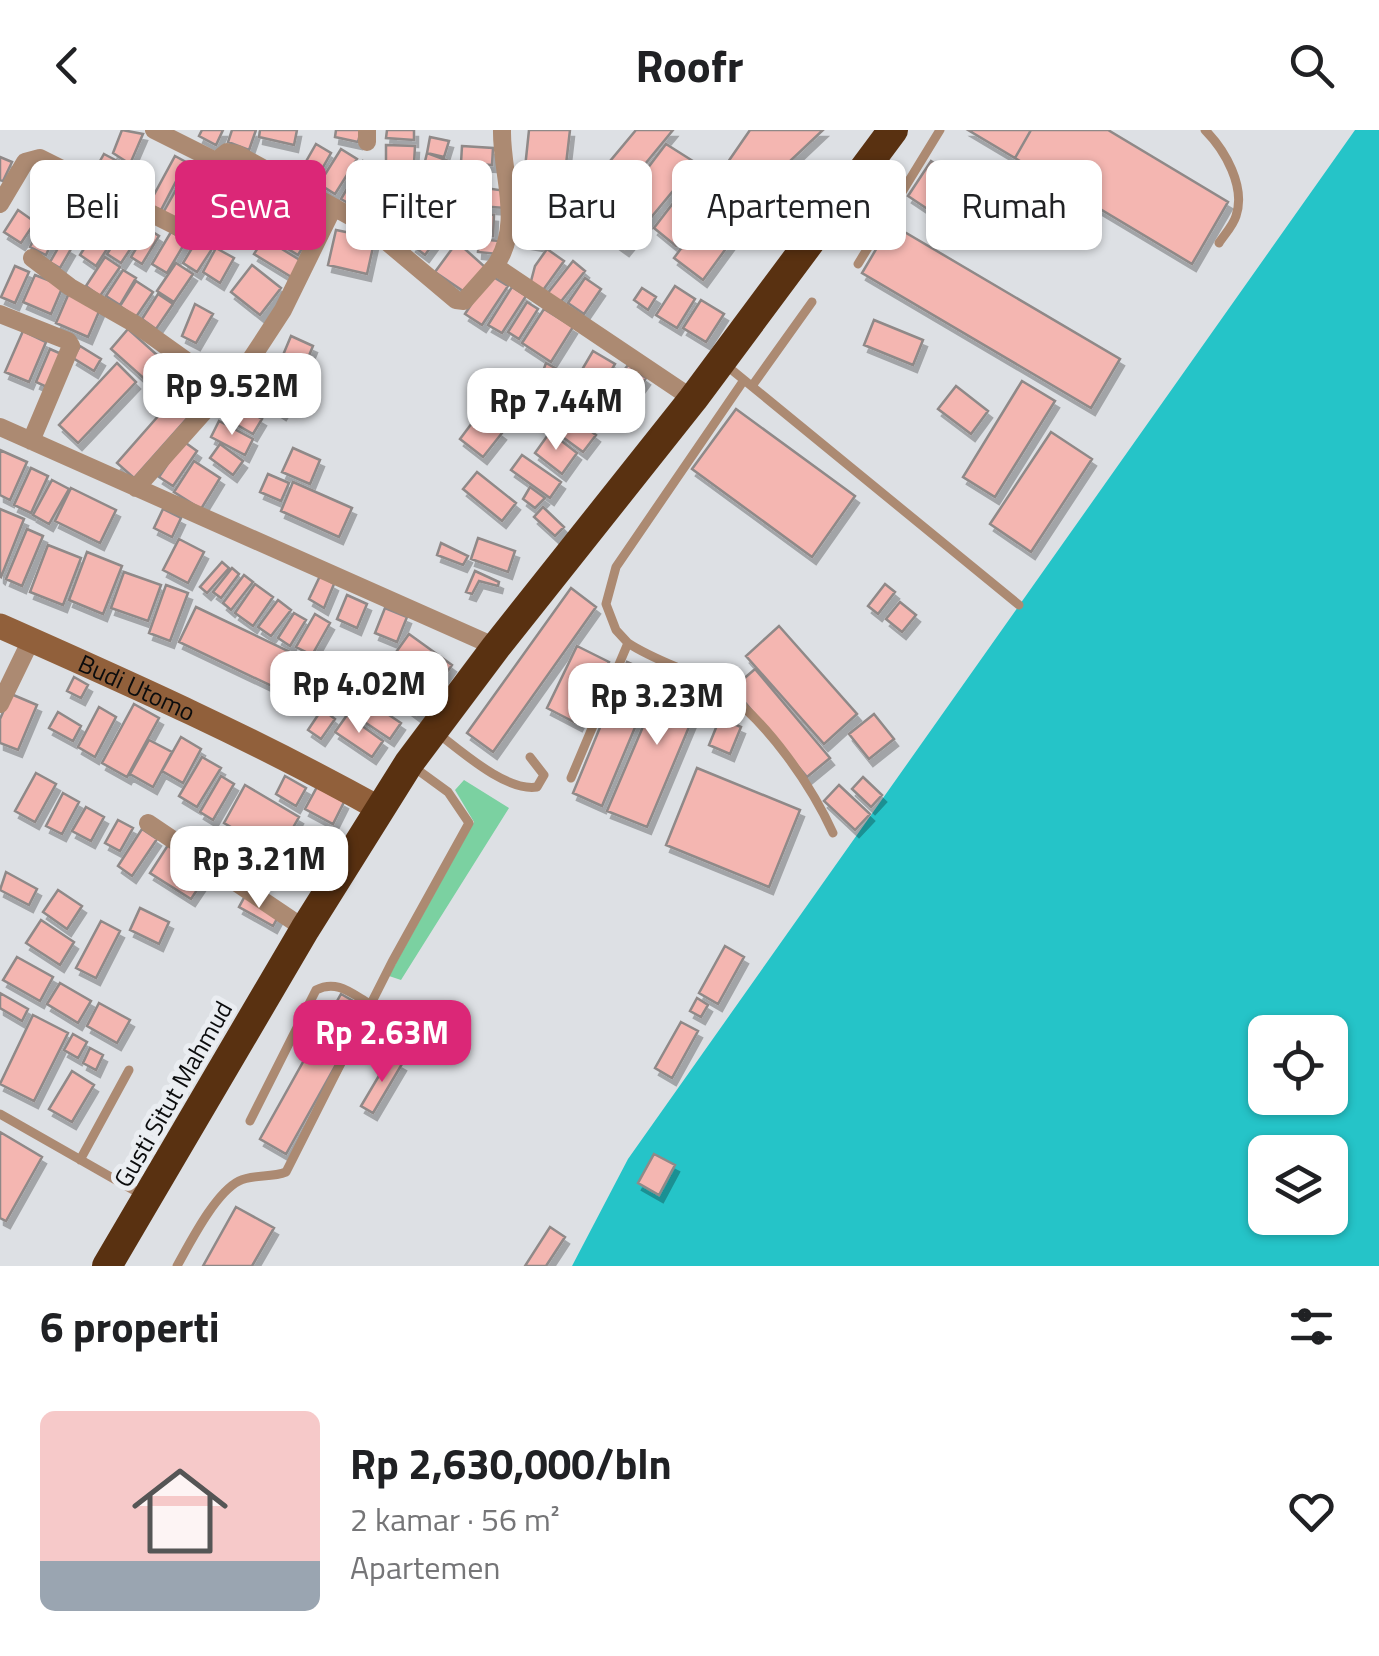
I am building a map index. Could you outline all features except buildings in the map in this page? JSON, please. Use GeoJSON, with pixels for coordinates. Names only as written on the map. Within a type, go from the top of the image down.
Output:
{"type":"FeatureCollection","features":[{"type":"Feature","properties":{"kind":"highway","name":"Gusti Situt Mahmud"},"geometry":{"type":"LineString","coordinates":[[107,1266],[305,929],[409,763],[692,399],[739,376],[893,130]]}},
{"type":"Feature","properties":{"kind":"street"},"geometry":{"type":"LineString","coordinates":[[154,130],[214,160]]}},
{"type":"Feature","properties":{"kind":"street"},"geometry":{"type":"LineString","coordinates":[[326,204],[388,241],[461,302],[495,266],[508,234],[510,190],[502,157],[502,130]]}},
{"type":"Feature","properties":{"kind":"street"},"geometry":{"type":"LineString","coordinates":[[220,160],[227,152],[247,160]]}},
{"type":"Feature","properties":{"kind":"street"},"geometry":{"type":"LineString","coordinates":[[0,204],[25,162],[40,158],[175,226]]}},
{"type":"Feature","properties":{"kind":"street"},"geometry":{"type":"LineString","coordinates":[[136,488],[251,359],[283,310],[333,208]]}},
{"type":"Feature","properties":{"kind":"street"},"geometry":{"type":"LineString","coordinates":[[32,258],[226,388]]}},
{"type":"Feature","properties":{"kind":"street"},"geometry":{"type":"LineString","coordinates":[[495,266],[692,399]]}},
{"type":"Feature","properties":{"kind":"street"},"geometry":{"type":"LineString","coordinates":[[0,314],[71,346],[30,441]]}},
{"type":"Feature","properties":{"kind":"street"},"geometry":{"type":"LineString","coordinates":[[0,427],[496,647]]}},
{"type":"Feature","properties":{"kind":"street","name":"Budi Utomo"},"geometry":{"type":"LineString","coordinates":[[0,626],[274,750],[380,809]]}},
{"type":"Feature","properties":{"kind":"street"},"geometry":{"type":"LineString","coordinates":[[0,704],[31,640]]}},
{"type":"Feature","properties":{"kind":"street"},"geometry":{"type":"LineString","coordinates":[[148,823],[305,929]]}},
{"type":"Feature","properties":{"kind":"lane"},"geometry":{"type":"LineString","coordinates":[[858,264],[940,130]]}},
{"type":"Feature","properties":{"kind":"lane"},"geometry":{"type":"LineString","coordinates":[[1205,130],[1228,158],[1237,199],[1236,216],[1218,244]]}},
{"type":"Feature","properties":{"kind":"lane"},"geometry":{"type":"LineString","coordinates":[[812,302],[739,376],[616,568],[606,604],[616,630],[628,643],[724,691],[739,704],[816,796],[833,833]]}},
{"type":"Feature","properties":{"kind":"lane"},"geometry":{"type":"LineString","coordinates":[[739,376],[1019,605]]}},
{"type":"Feature","properties":{"kind":"lane"},"geometry":{"type":"LineString","coordinates":[[571,778],[628,643]]}},
{"type":"Feature","properties":{"kind":"lane"},"geometry":{"type":"LineString","coordinates":[[434,730],[481,765],[528,789],[537,787],[544,775],[530,757]]}},
{"type":"Feature","properties":{"kind":"lane"},"geometry":{"type":"LineString","coordinates":[[177,1266],[199,1227],[232,1186],[242,1179],[286,1172],[370,1004],[469,823],[448,792],[409,763]]}},
{"type":"Feature","properties":{"kind":"lane"},"geometry":{"type":"LineString","coordinates":[[250,1121],[316,990],[327,984],[337,985],[370,1004]]}},
{"type":"Feature","properties":{"kind":"lane"},"geometry":{"type":"LineString","coordinates":[[80,1160],[129,1070]]}},
{"type":"Feature","properties":{"kind":"lane"},"geometry":{"type":"LineString","coordinates":[[0,1114],[147,1198]]}},
{"type":"Feature","properties":{"kind":"green space"},"geometry":{"type":"Polygon","coordinates":[[[464,780],[509,808],[401,980],[389,976],[474,822],[455,790],[464,780]]]}},
{"type":"Feature","properties":{"kind":"water"},"geometry":{"type":"Polygon","coordinates":[[[1355,130],[1379,130],[1379,1266],[572,1266],[628,1159],[1355,130]]]}}]}
